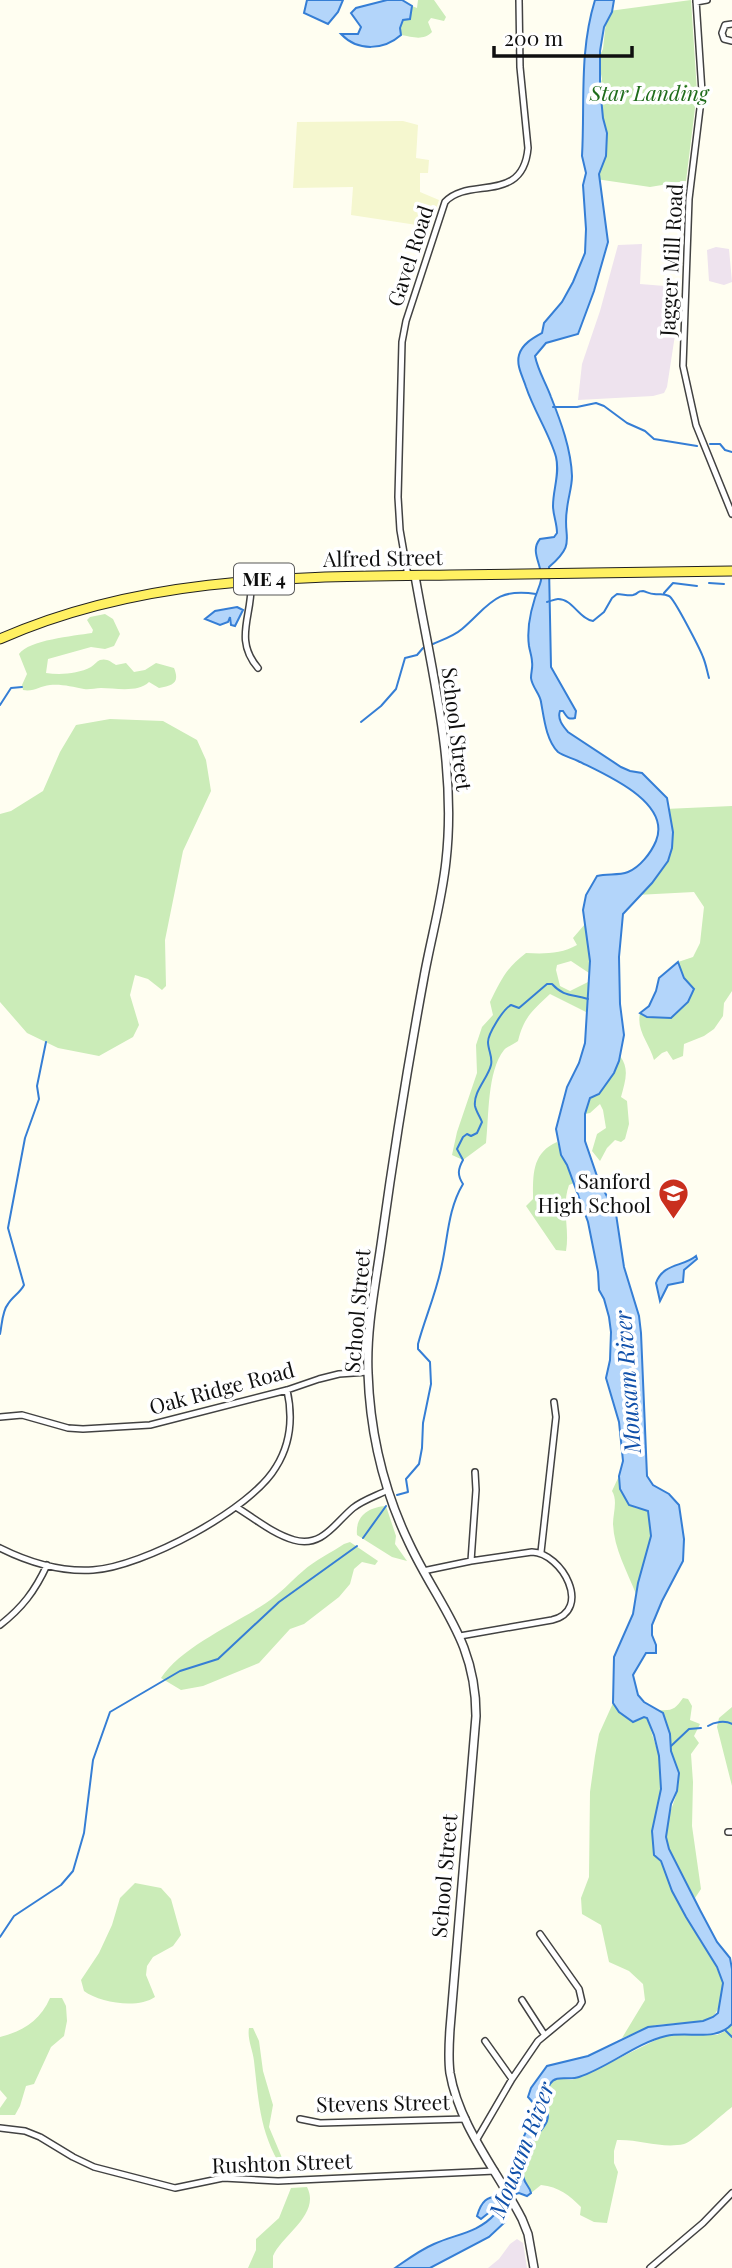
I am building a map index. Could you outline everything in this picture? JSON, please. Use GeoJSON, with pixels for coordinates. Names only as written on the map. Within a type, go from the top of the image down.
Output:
{"type":"FeatureCollection","features":[{"type":"Feature","properties":{"kind":"main road","name":"Alfred Street"},"geometry":{"type":"LineString","coordinates":[[0,639],[56,617],[136,596],[188,586],[251,580],[732,571]]}},
{"type":"Feature","properties":{"kind":"street","name":"Gavel Road"},"geometry":{"type":"LineString","coordinates":[[411,576],[400,530],[398,497],[403,332],[445,202],[458,192],[488,189],[506,183],[516,176],[526,160],[528,141],[520,67],[519,0]]}},
{"type":"Feature","properties":{"kind":"street"},"geometry":{"type":"LineString","coordinates":[[696,1],[707,0]]}},
{"type":"Feature","properties":{"kind":"street","name":"Jagger Mill Road"},"geometry":{"type":"LineString","coordinates":[[696,1],[702,92],[689,199],[683,366],[696,425],[732,514]]}},
{"type":"Feature","properties":{"kind":"street"},"geometry":{"type":"LineString","coordinates":[[732,24],[725,25],[722,33],[724,39],[732,41]]}},
{"type":"Feature","properties":{"kind":"street","name":"School Street"},"geometry":{"type":"LineString","coordinates":[[411,576],[446,755],[447,859],[398,1125],[370,1325],[368,1372],[373,1431],[388,1490],[404,1534],[460,1636],[475,1683],[476,1716],[448,2050],[453,2085],[466,2119],[528,2234],[534,2268]]}},
{"type":"Feature","properties":{"kind":"street"},"geometry":{"type":"LineString","coordinates":[[251,580],[252,601],[246,621],[245,645],[248,656],[258,668]]}},
{"type":"Feature","properties":{"kind":"street","name":"Oak Ridge Road"},"geometry":{"type":"LineString","coordinates":[[0,1417],[22,1415],[75,1428],[150,1425],[339,1374],[368,1372]]}},
{"type":"Feature","properties":{"kind":"street"},"geometry":{"type":"LineString","coordinates":[[0,1548],[47,1566],[87,1570],[125,1563],[185,1538],[236,1507],[265,1482],[282,1456],[291,1423],[287,1390]]}},
{"type":"Feature","properties":{"kind":"street"},"geometry":{"type":"LineString","coordinates":[[541,1552],[556,1418],[554,1402]]}},
{"type":"Feature","properties":{"kind":"street"},"geometry":{"type":"LineString","coordinates":[[471,1561],[475,1472]]}},
{"type":"Feature","properties":{"kind":"street"},"geometry":{"type":"LineString","coordinates":[[236,1507],[286,1537],[308,1541],[331,1531],[353,1508],[388,1490]]}},
{"type":"Feature","properties":{"kind":"street"},"geometry":{"type":"LineString","coordinates":[[423,1571],[519,1553],[541,1552],[556,1563],[567,1581],[572,1602],[567,1614],[552,1620],[460,1636]]}},
{"type":"Feature","properties":{"kind":"street"},"geometry":{"type":"LineString","coordinates":[[0,1625],[26,1603],[47,1566]]}},
{"type":"Feature","properties":{"kind":"street"},"geometry":{"type":"LineString","coordinates":[[477,2139],[512,2079],[544,2034],[579,2007],[582,2000],[579,1990],[540,1934]]}},
{"type":"Feature","properties":{"kind":"street"},"geometry":{"type":"LineString","coordinates":[[522,2000],[544,2034]]}},
{"type":"Feature","properties":{"kind":"street"},"geometry":{"type":"LineString","coordinates":[[485,2041],[512,2079]]}},
{"type":"Feature","properties":{"kind":"street","name":"Stevens Street"},"geometry":{"type":"LineString","coordinates":[[300,2119],[336,2123],[466,2119]]}},
{"type":"Feature","properties":{"kind":"street","name":"Rushton Street"},"geometry":{"type":"LineString","coordinates":[[0,2128],[40,2137],[94,2167],[162,2187],[175,2188],[223,2178],[278,2181],[495,2171]]}},
{"type":"Feature","properties":{"kind":"street"},"geometry":{"type":"LineString","coordinates":[[650,2268],[703,2223],[732,2193]]}},
{"type":"Feature","properties":{"kind":"shaded area"},"geometry":{"type":"Polygon","coordinates":[[[642,244],[640,284],[677,287],[677,322],[667,387],[664,393],[653,396],[578,400],[582,364],[618,245],[642,244]]]}},
{"type":"Feature","properties":{"kind":"shaded area"},"geometry":{"type":"Polygon","coordinates":[[[716,247],[729,249],[732,282],[724,285],[709,281],[707,250],[716,247]]]}},
{"type":"Feature","properties":{"kind":"shaded area"},"geometry":{"type":"Polygon","coordinates":[[[517,2239],[523,2243],[527,2268],[488,2268],[510,2244],[517,2239]]]}},
{"type":"Feature","properties":{"kind":"green space"},"geometry":{"type":"Polygon","coordinates":[[[418,0],[434,0],[446,17],[444,21],[431,18],[428,22],[432,32],[425,37],[401,35],[403,20],[410,19],[412,6],[417,8],[418,0]]]}},
{"type":"Feature","properties":{"kind":"green space","name":"Star Landing"},"geometry":{"type":"Polygon","coordinates":[[[691,0],[697,92],[686,181],[650,187],[596,179],[602,79],[598,59],[603,49],[609,11],[691,0]]]}},
{"type":"Feature","properties":{"kind":"green space"},"geometry":{"type":"Polygon","coordinates":[[[403,121],[418,125],[416,158],[429,160],[428,173],[420,173],[420,192],[439,200],[430,227],[351,215],[353,187],[293,188],[297,122],[403,121]]]}},
{"type":"Feature","properties":{"kind":"green space"},"geometry":{"type":"Polygon","coordinates":[[[105,614],[113,619],[120,634],[114,646],[105,649],[91,647],[48,659],[46,673],[80,671],[102,660],[116,665],[126,663],[134,672],[145,670],[156,663],[174,668],[174,683],[159,688],[149,682],[133,689],[86,689],[55,685],[23,690],[22,685],[27,674],[19,654],[24,649],[41,642],[92,633],[87,620],[105,614]]]}},
{"type":"Feature","properties":{"kind":"green space"},"geometry":{"type":"Polygon","coordinates":[[[110,719],[163,721],[197,740],[206,760],[211,791],[183,851],[165,940],[166,986],[162,990],[148,979],[135,975],[130,995],[139,1025],[133,1037],[99,1056],[58,1048],[27,1033],[0,1002],[0,814],[11,811],[43,791],[60,752],[76,725],[110,719]]]}},
{"type":"Feature","properties":{"kind":"green space"},"geometry":{"type":"Polygon","coordinates":[[[732,806],[732,991],[724,1003],[723,1016],[714,1029],[684,1044],[683,1056],[673,1060],[667,1051],[654,1060],[640,1026],[640,1013],[648,1017],[694,989],[684,978],[678,962],[693,957],[700,943],[704,907],[694,892],[617,896],[650,870],[665,809],[732,806]]]}},
{"type":"Feature","properties":{"kind":"green space"},"geometry":{"type":"Polygon","coordinates":[[[585,924],[589,973],[571,961],[557,965],[556,970],[560,986],[570,991],[588,982],[588,1013],[550,994],[534,1010],[526,1020],[518,1041],[504,1050],[494,1070],[486,1143],[463,1160],[452,1155],[477,1073],[476,1045],[482,1027],[493,1015],[490,1002],[501,981],[513,964],[526,953],[552,953],[577,945],[573,938],[585,924]]]}},
{"type":"Feature","properties":{"kind":"green space"},"geometry":{"type":"Polygon","coordinates":[[[620,1056],[626,1071],[621,1097],[627,1101],[629,1124],[625,1139],[621,1142],[615,1140],[600,1161],[592,1151],[597,1134],[606,1128],[603,1110],[600,1104],[585,1114],[590,1098],[609,1080],[620,1056]]]}},
{"type":"Feature","properties":{"kind":"green space"},"geometry":{"type":"Polygon","coordinates":[[[557,1142],[574,1183],[569,1185],[567,1193],[566,1251],[556,1250],[526,1206],[533,1199],[534,1173],[538,1158],[557,1142]]]}},
{"type":"Feature","properties":{"kind":"green space"},"geometry":{"type":"Polygon","coordinates":[[[619,1476],[620,1489],[635,1508],[648,1510],[651,1536],[636,1594],[614,1533],[615,1503],[612,1491],[619,1476]]]}},
{"type":"Feature","properties":{"kind":"green space"},"geometry":{"type":"Polygon","coordinates":[[[386,1506],[396,1536],[395,1544],[407,1561],[392,1557],[357,1535],[358,1523],[364,1514],[374,1508],[386,1506]]]}},
{"type":"Feature","properties":{"kind":"green space"},"geometry":{"type":"Polygon","coordinates":[[[350,1542],[378,1561],[375,1565],[362,1562],[354,1569],[350,1584],[339,1597],[304,1624],[290,1629],[259,1663],[203,1686],[181,1690],[161,1678],[181,1656],[266,1603],[313,1563],[350,1542]]]}},
{"type":"Feature","properties":{"kind":"green space"},"geometry":{"type":"Polygon","coordinates":[[[683,1698],[688,1699],[692,1706],[690,1720],[700,1724],[694,1736],[699,1743],[691,1754],[692,1826],[701,1889],[695,1898],[675,1862],[667,1840],[667,1826],[678,1782],[666,1723],[658,1710],[673,1708],[683,1698]]]}},
{"type":"Feature","properties":{"kind":"green space"},"geometry":{"type":"Polygon","coordinates":[[[613,1703],[620,1712],[647,1718],[659,1756],[661,1789],[652,1831],[672,1891],[712,1957],[723,1983],[721,2004],[713,2017],[703,2021],[656,2025],[622,2038],[645,2000],[643,1984],[629,1971],[609,1962],[601,1925],[582,1914],[581,1898],[589,1877],[590,1792],[595,1756],[599,1734],[613,1703]]]}},
{"type":"Feature","properties":{"kind":"green space"},"geometry":{"type":"Polygon","coordinates":[[[732,1707],[732,1786],[717,1727],[719,1718],[732,1707]]]}},
{"type":"Feature","properties":{"kind":"green space"},"geometry":{"type":"Polygon","coordinates":[[[135,1883],[161,1888],[171,1899],[181,1935],[173,1946],[153,1957],[147,1966],[146,1975],[155,1997],[129,2004],[99,1999],[84,1991],[81,1980],[99,1953],[112,1925],[120,1898],[135,1883]]]}},
{"type":"Feature","properties":{"kind":"green space"},"geometry":{"type":"Polygon","coordinates":[[[50,1998],[62,1998],[66,2006],[64,2036],[51,2047],[34,2084],[26,2086],[15,2115],[0,2115],[0,2108],[7,2098],[0,2090],[0,2037],[30,2024],[50,1998]]]}},
{"type":"Feature","properties":{"kind":"green space"},"geometry":{"type":"Polygon","coordinates":[[[732,2024],[732,2107],[684,2144],[617,2140],[614,2163],[618,2172],[607,2223],[594,2222],[580,2215],[581,2207],[568,2195],[553,2188],[541,2185],[531,2193],[524,2179],[523,2169],[533,2140],[543,2129],[549,2110],[548,2086],[556,2078],[572,2080],[664,2036],[686,2033],[717,2035],[732,2024]]]}},
{"type":"Feature","properties":{"kind":"green space"},"geometry":{"type":"Polygon","coordinates":[[[249,2028],[253,2028],[259,2041],[263,2071],[273,2105],[269,2127],[287,2175],[271,2148],[262,2120],[249,2028]]]}},
{"type":"Feature","properties":{"kind":"green space"},"geometry":{"type":"Polygon","coordinates":[[[307,2187],[309,2206],[299,2224],[273,2256],[273,2268],[248,2268],[256,2250],[256,2239],[279,2218],[291,2188],[307,2187]]]}},
{"type":"Feature","properties":{"kind":"water"},"geometry":{"type":"Polygon","coordinates":[[[307,0],[343,0],[338,12],[328,24],[304,13],[307,0]]]}},
{"type":"Feature","properties":{"kind":"water"},"geometry":{"type":"Polygon","coordinates":[[[387,0],[402,0],[412,6],[410,19],[403,20],[401,35],[387,44],[371,47],[355,44],[341,34],[358,34],[361,27],[351,13],[356,8],[387,0]]]}},
{"type":"Feature","properties":{"kind":"water","name":"Mousam River"},"geometry":{"type":"Polygon","coordinates":[[[595,0],[614,0],[612,12],[604,27],[600,51],[600,87],[607,133],[606,156],[599,174],[608,242],[578,334],[546,343],[535,356],[565,436],[572,476],[566,519],[566,546],[549,567],[551,667],[576,711],[575,718],[571,719],[560,711],[560,720],[564,727],[621,767],[642,773],[667,798],[673,832],[668,861],[623,914],[619,957],[624,1035],[614,1073],[599,1094],[590,1098],[585,1114],[585,1141],[598,1179],[616,1214],[624,1267],[639,1316],[647,1476],[653,1485],[669,1494],[679,1505],[684,1539],[683,1561],[652,1625],[656,1653],[646,1653],[633,1675],[638,1695],[644,1702],[663,1713],[670,1734],[671,1751],[679,1773],[666,1837],[669,1849],[700,1910],[717,1942],[730,1958],[732,2024],[718,2033],[655,2039],[590,2073],[553,2081],[547,2093],[547,2121],[533,2142],[524,2164],[523,2175],[531,2193],[527,2196],[519,2193],[512,2195],[505,2222],[489,2237],[430,2268],[395,2268],[429,2246],[481,2225],[495,2214],[491,2211],[481,2219],[477,2216],[485,2200],[501,2197],[506,2189],[514,2157],[534,2111],[535,2105],[528,2097],[531,2088],[547,2066],[588,2056],[648,2027],[703,2021],[713,2017],[718,2013],[723,1983],[717,1967],[672,1891],[661,1861],[654,1855],[652,1831],[661,1789],[659,1756],[654,1735],[647,1718],[633,1722],[619,1712],[613,1703],[614,1657],[633,1614],[651,1536],[648,1511],[629,1505],[620,1489],[619,1476],[623,1461],[619,1422],[606,1378],[610,1360],[609,1317],[599,1290],[588,1222],[561,1155],[556,1129],[567,1087],[585,1043],[590,961],[583,910],[586,895],[597,876],[624,873],[641,863],[654,846],[658,827],[654,814],[633,791],[558,752],[548,735],[540,699],[531,678],[529,622],[541,578],[536,550],[540,539],[554,537],[557,533],[553,506],[557,463],[550,440],[533,405],[518,359],[528,342],[542,333],[544,323],[562,302],[585,253],[583,185],[586,173],[582,156],[584,77],[587,39],[595,0]]]}},
{"type":"Feature","properties":{"kind":"water"},"geometry":{"type":"Polygon","coordinates":[[[237,607],[243,610],[235,626],[231,625],[230,617],[228,622],[220,625],[205,619],[215,611],[237,607]]]}},
{"type":"Feature","properties":{"kind":"water"},"geometry":{"type":"Polygon","coordinates":[[[678,962],[684,978],[694,989],[688,1002],[671,1018],[647,1017],[640,1013],[649,1006],[659,978],[678,962]]]}},
{"type":"Feature","properties":{"kind":"water"},"geometry":{"type":"Polygon","coordinates":[[[696,1256],[697,1259],[684,1270],[683,1282],[668,1285],[660,1301],[656,1283],[663,1272],[696,1256]]]}},
{"type":"Feature","properties":{"kind":"waterway"},"geometry":{"type":"LineString","coordinates":[[553,407],[577,407],[596,403],[654,439],[697,446]]}},
{"type":"Feature","properties":{"kind":"waterway"},"geometry":{"type":"LineString","coordinates":[[710,444],[720,444],[725,450],[732,452]]}},
{"type":"Feature","properties":{"kind":"waterway"},"geometry":{"type":"LineString","coordinates":[[664,593],[673,583],[697,586]]}},
{"type":"Feature","properties":{"kind":"waterway"},"geometry":{"type":"LineString","coordinates":[[709,583],[724,584]]}},
{"type":"Feature","properties":{"kind":"waterway"},"geometry":{"type":"LineString","coordinates":[[547,602],[557,599],[568,602],[584,617],[593,621],[604,612],[617,594],[631,595],[643,591],[669,596],[697,644],[709,678]]}},
{"type":"Feature","properties":{"kind":"waterway"},"geometry":{"type":"LineString","coordinates":[[433,644],[459,631],[501,596],[511,593],[536,594]]}},
{"type":"Feature","properties":{"kind":"waterway"},"geometry":{"type":"LineString","coordinates":[[361,722],[396,689],[405,658],[417,655],[423,648]]}},
{"type":"Feature","properties":{"kind":"waterway"},"geometry":{"type":"LineString","coordinates":[[0,705],[11,688],[22,687]]}},
{"type":"Feature","properties":{"kind":"waterway"},"geometry":{"type":"LineString","coordinates":[[397,1495],[408,1492],[406,1479],[419,1464],[423,1423],[431,1384],[430,1362],[418,1349],[418,1344],[440,1274],[451,1213],[463,1184],[459,1172],[463,1160],[457,1149],[463,1137],[477,1133],[482,1122],[475,1101],[491,1065],[488,1042],[490,1033],[508,1007],[511,1005],[519,1008],[547,984],[552,984],[564,993],[588,999]]}},
{"type":"Feature","properties":{"kind":"waterway"},"geometry":{"type":"LineString","coordinates":[[0,1334],[6,1307],[24,1285],[8,1228],[25,1138],[39,1099],[37,1086],[46,1042]]}},
{"type":"Feature","properties":{"kind":"waterway"},"geometry":{"type":"LineString","coordinates":[[363,1538],[386,1506]]}},
{"type":"Feature","properties":{"kind":"waterway"},"geometry":{"type":"LineString","coordinates":[[0,1937],[14,1916],[61,1885],[73,1871],[84,1833],[93,1760],[110,1712],[180,1671],[218,1659],[279,1602],[357,1546]]}},
{"type":"Feature","properties":{"kind":"waterway"},"geometry":{"type":"LineString","coordinates":[[708,1726],[720,1722],[732,1724]]}},
{"type":"Feature","properties":{"kind":"waterway"},"geometry":{"type":"LineString","coordinates":[[671,1746],[689,1729],[701,1728]]}},
{"type":"Feature","properties":{"kind":"waterway"},"geometry":{"type":"LineString","coordinates":[[725,2030],[732,2037]]}},
{"type":"Feature","properties":{"kind":"place","name":"Sanford High School"},"geometry":{"type":"Point","coordinates":[674,1221]}}]}
